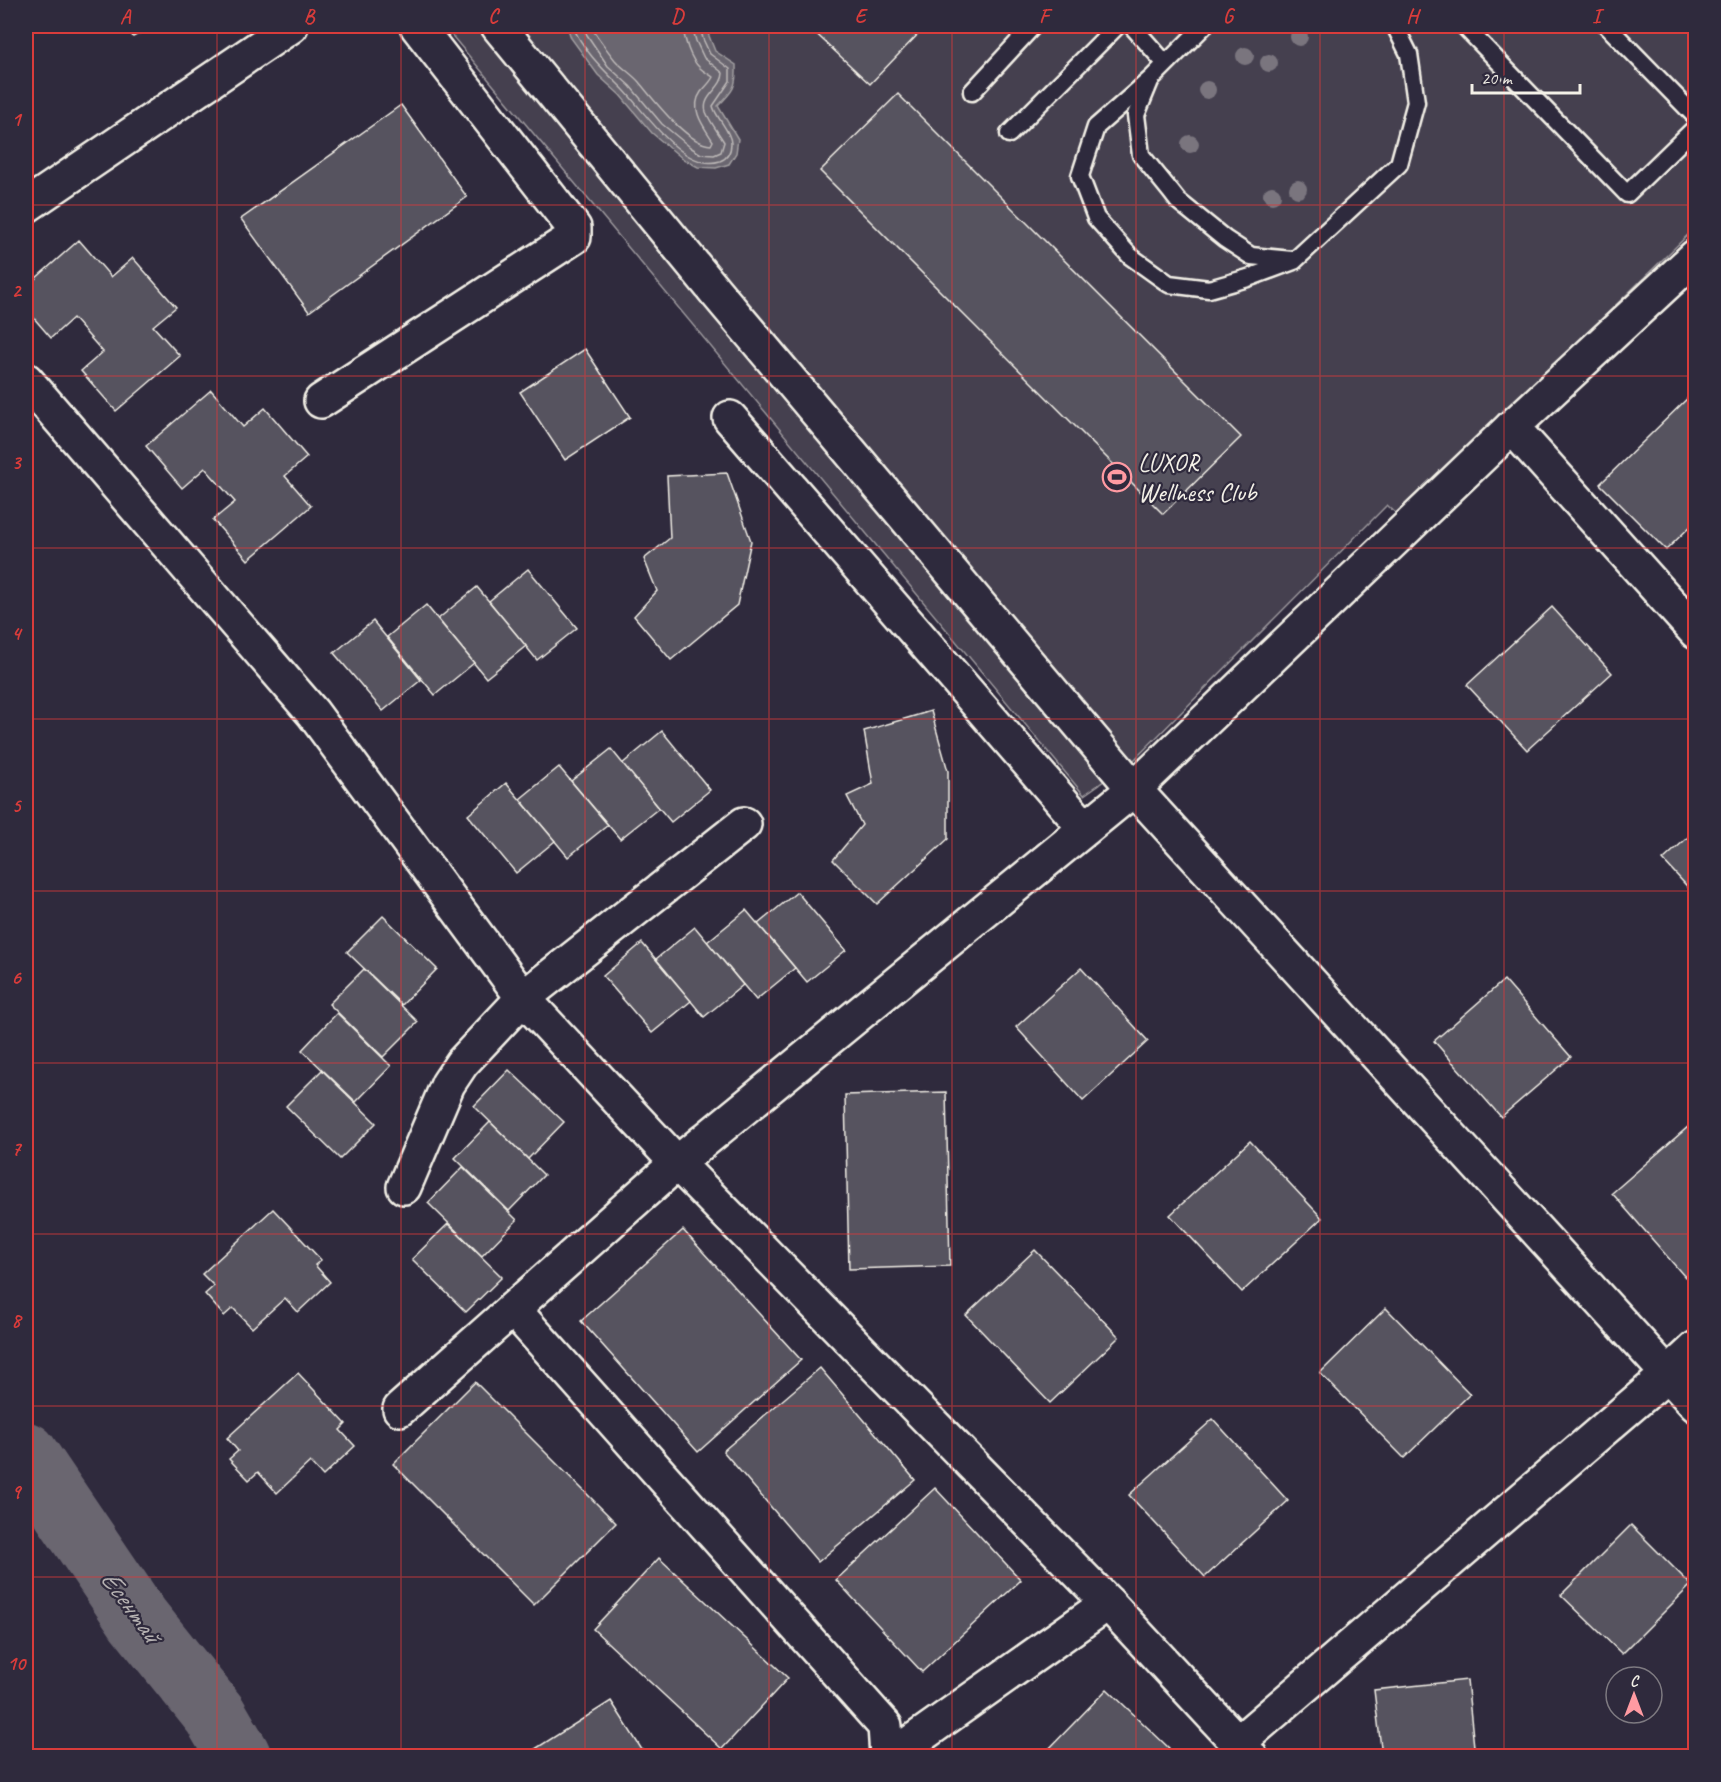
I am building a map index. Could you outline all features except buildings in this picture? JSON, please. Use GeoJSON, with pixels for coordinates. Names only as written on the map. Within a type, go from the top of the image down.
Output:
{"type":"FeatureCollection","features":[{"type":"Feature","properties":{"kind":"street"},"geometry":{"type":"LineString","coordinates":[[26,206],[291,26]]}},
{"type":"Feature","properties":{"kind":"street"},"geometry":{"type":"LineString","coordinates":[[321,401],[574,237],[574,228],[417,26]]}},
{"type":"Feature","properties":{"kind":"street"},"geometry":{"type":"LineString","coordinates":[[498,26],[715,291],[1134,789],[1695,1406]]}},
{"type":"Feature","properties":{"kind":"street"},"geometry":{"type":"LineString","coordinates":[[400,1409],[677,1163],[1134,789],[1512,427],[1695,256]]}},
{"type":"Feature","properties":{"kind":"street"},"geometry":{"type":"LineString","coordinates":[[26,380],[313,714],[523,998],[677,1163],[1108,1603],[1244,1750],[1667,1376],[1695,1348]]}},
{"type":"Feature","properties":{"kind":"street"},"geometry":{"type":"LineString","coordinates":[[730,418],[1085,828]]}},
{"type":"Feature","properties":{"kind":"street"},"geometry":{"type":"LineString","coordinates":[[1512,427],[1695,632]]}},
{"type":"Feature","properties":{"kind":"street"},"geometry":{"type":"LineString","coordinates":[[404,1187],[448,1084],[462,1063],[523,998],[744,824]]}},
{"type":"Feature","properties":{"kind":"street"},"geometry":{"type":"LineString","coordinates":[[513,1309],[885,1726],[887,1756]]}},
{"type":"Feature","properties":{"kind":"street"},"geometry":{"type":"LineString","coordinates":[[892,1756],[1108,1603]]}},
{"type":"Feature","properties":{"kind":"lane"},"geometry":{"type":"LineString","coordinates":[[972,92],[1033,26]]}},
{"type":"Feature","properties":{"kind":"lane"},"geometry":{"type":"LineString","coordinates":[[1009,134],[1117,26]]}},
{"type":"Feature","properties":{"kind":"lane"},"geometry":{"type":"LineString","coordinates":[[1132,26],[1166,63]]}},
{"type":"Feature","properties":{"kind":"lane"},"geometry":{"type":"LineString","coordinates":[[1204,26],[1152,78],[1096,127],[1080,176],[1096,218],[1130,256],[1169,285],[1209,289],[1294,261],[1399,164],[1416,102],[1409,54],[1395,26]]}},
{"type":"Feature","properties":{"kind":"lane"},"geometry":{"type":"LineString","coordinates":[[1464,26],[1628,194],[1695,127]]}},
{"type":"Feature","properties":{"kind":"lane"},"geometry":{"type":"LineString","coordinates":[[1607,26],[1695,117]]}},
{"type":"Feature","properties":{"kind":"lane"},"geometry":{"type":"LineString","coordinates":[[1152,78],[1136,115],[1141,155],[1178,201],[1225,239],[1251,256],[1294,261]]}},
{"type":"Feature","properties":{"kind":"shaded area","name":"LUXOR Wellness Club"},"geometry":{"type":"Polygon","coordinates":[[[444,26],[1695,26],[1695,228],[1399,516],[1387,505],[1135,759],[1084,795],[444,26]]]}},
{"type":"Feature","properties":{"kind":"water"},"geometry":{"type":"Polygon","coordinates":[[[567,26],[705,26],[715,51],[736,65],[736,79],[733,88],[718,106],[738,139],[736,153],[729,164],[716,168],[698,167],[683,159],[652,133],[620,95],[598,75],[571,38],[567,26]]]}},
{"type":"Feature","properties":{"kind":"waterway","name":"Есентай"},"geometry":{"type":"LineString","coordinates":[[26,1454],[138,1619],[215,1715],[239,1756]]}},
{"type":"Feature","properties":{"kind":"place","name":"LUXOR Wellness Club"},"geometry":{"type":"Point","coordinates":[1117,477]}}]}
